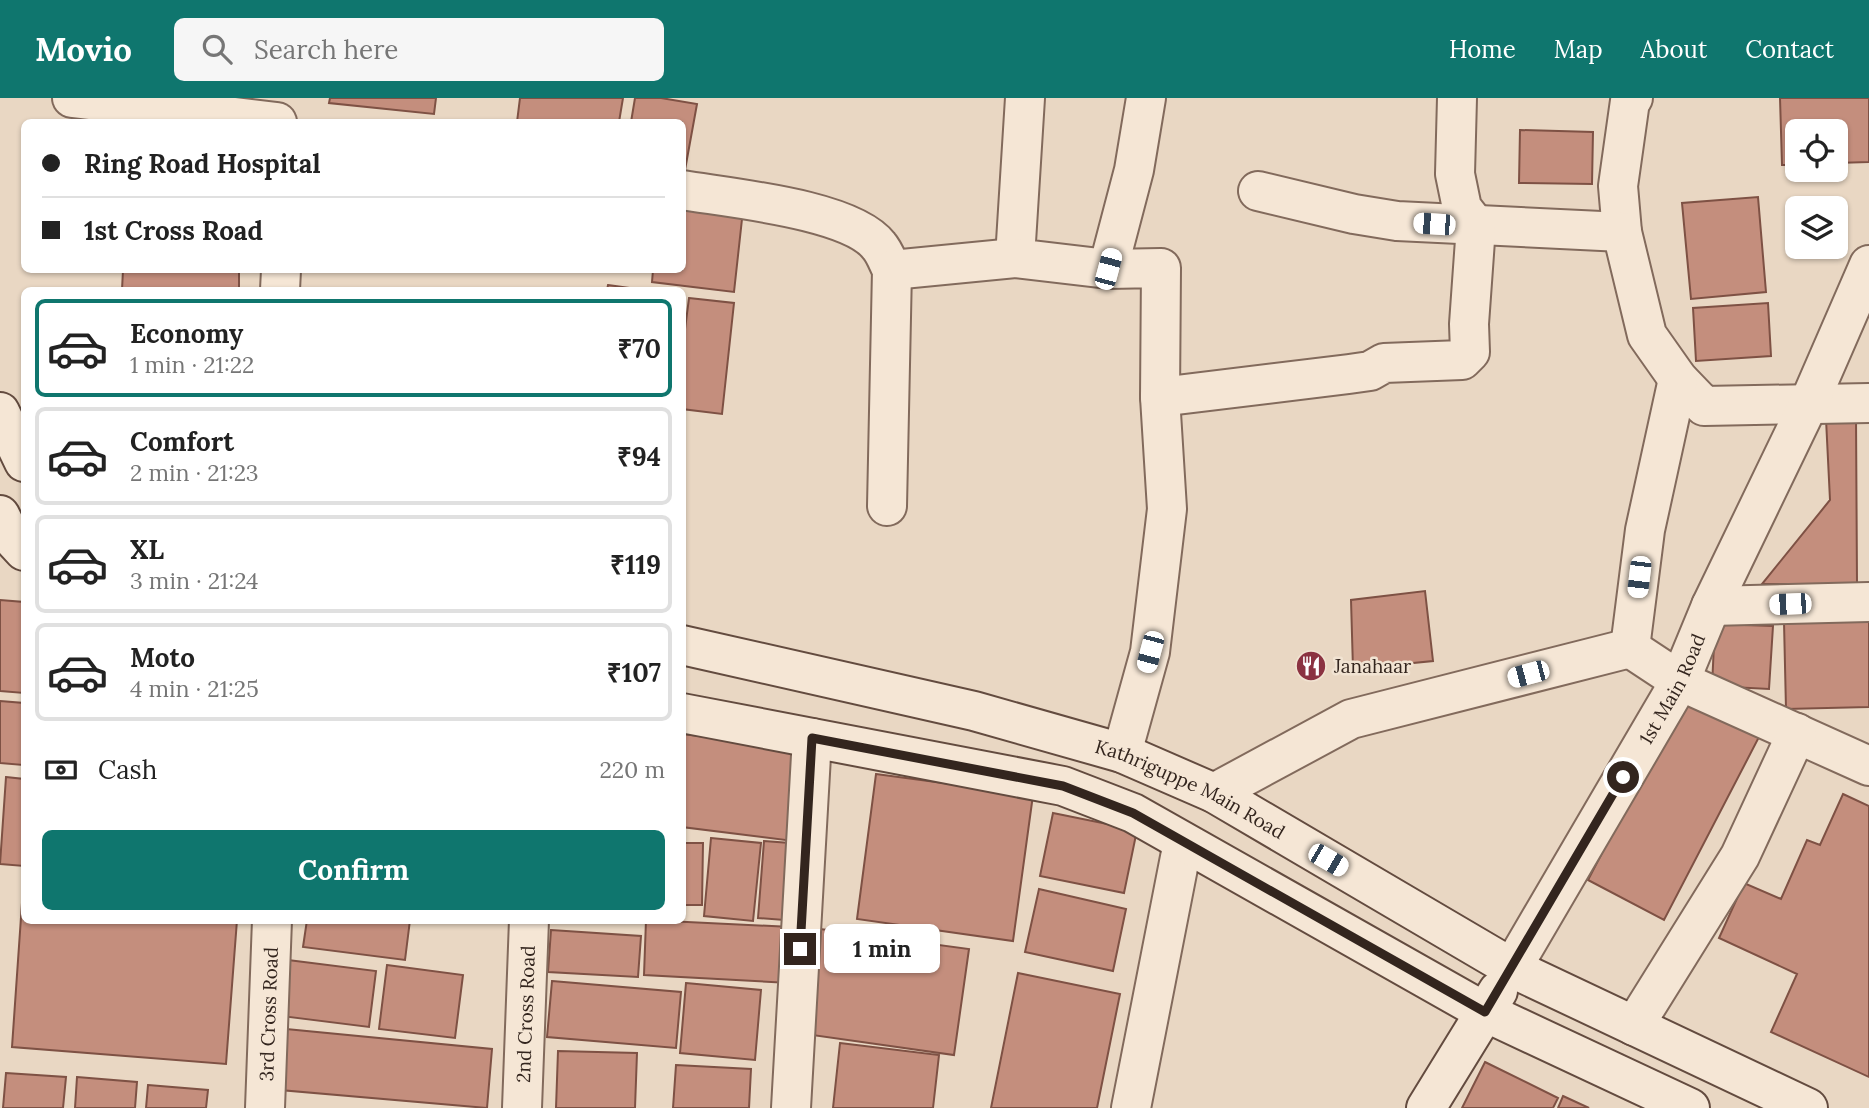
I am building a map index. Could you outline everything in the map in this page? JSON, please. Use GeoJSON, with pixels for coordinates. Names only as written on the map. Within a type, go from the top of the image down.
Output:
{"type":"FeatureCollection","features":[{"type":"Feature","properties":{"kind":"street"},"geometry":{"type":"LineString","coordinates":[[72,98],[251,119]]}},
{"type":"Feature","properties":{"kind":"street"},"geometry":{"type":"LineString","coordinates":[[1016,258],[1025,98]]}},
{"type":"Feature","properties":{"kind":"street"},"geometry":{"type":"LineString","coordinates":[[1108,269],[1134,170],[1146,98]]}},
{"type":"Feature","properties":{"kind":"street"},"geometry":{"type":"LineString","coordinates":[[1160,397],[1370,371],[1384,363],[1462,360],[1470,352],[1469,324],[1476,226],[1462,208],[1455,174],[1457,98]]}},
{"type":"Feature","properties":{"kind":"street"},"geometry":{"type":"LineString","coordinates":[[1633,98],[1630,101],[1618,186],[1622,232],[1647,335],[1678,379],[1704,406],[1869,403]]}},
{"type":"Feature","properties":{"kind":"street"},"geometry":{"type":"LineString","coordinates":[[686,191],[820,213],[870,237],[879,246],[892,270],[887,506]]}},
{"type":"Feature","properties":{"kind":"street"},"geometry":{"type":"LineString","coordinates":[[1258,191],[1397,221],[1622,232]]}},
{"type":"Feature","properties":{"kind":"street"},"geometry":{"type":"LineString","coordinates":[[892,270],[1016,258],[1108,269],[1161,268],[1160,397],[1167,509],[1150,652],[1122,752]]}},
{"type":"Feature","properties":{"kind":"street","name":"1st Main Road"},"geometry":{"type":"LineString","coordinates":[[1426,1108],[1680,681],[1711,606],[1809,403],[1869,265]]}},
{"type":"Feature","properties":{"kind":"street"},"geometry":{"type":"LineString","coordinates":[[1630,648],[1645,530],[1678,379]]}},
{"type":"Feature","properties":{"kind":"street"},"geometry":{"type":"LineString","coordinates":[[0,412],[21,456]]}},
{"type":"Feature","properties":{"kind":"street"},"geometry":{"type":"LineString","coordinates":[[1711,606],[1869,602]]}},
{"type":"Feature","properties":{"kind":"street","name":"Kathriguppe Main Road"},"geometry":{"type":"LineString","coordinates":[[686,646],[974,711],[1122,752],[1214,793],[1511,968],[1808,1108]]}},
{"type":"Feature","properties":{"kind":"street"},"geometry":{"type":"LineString","coordinates":[[1214,793],[1351,719],[1630,648],[1680,681],[1869,766]]}},
{"type":"Feature","properties":{"kind":"street"},"geometry":{"type":"LineString","coordinates":[[686,714],[1063,786],[1133,813],[1485,1012],[1690,1108]]}},
{"type":"Feature","properties":{"kind":"street"},"geometry":{"type":"LineString","coordinates":[[1634,1026],[1740,856],[1797,733]]}},
{"type":"Feature","properties":{"kind":"street"},"geometry":{"type":"LineString","coordinates":[[791,1108],[812,738]]}},
{"type":"Feature","properties":{"kind":"street"},"geometry":{"type":"LineString","coordinates":[[1131,1108],[1184,842]]}},
{"type":"Feature","properties":{"kind":"street","name":"3rd Cross Road"},"geometry":{"type":"LineString","coordinates":[[265,1108],[272,924]]}},
{"type":"Feature","properties":{"kind":"street","name":"2nd Cross Road"},"geometry":{"type":"LineString","coordinates":[[522,1108],[529,924]]}},
{"type":"Feature","properties":{"kind":"building"},"geometry":{"type":"Polygon","coordinates":[[[330,98],[436,98],[434,114],[329,103],[330,98]]]}},
{"type":"Feature","properties":{"kind":"building"},"geometry":{"type":"Polygon","coordinates":[[[520,98],[623,98],[620,119],[517,119],[520,98]]]}},
{"type":"Feature","properties":{"kind":"building"},"geometry":{"type":"Polygon","coordinates":[[[635,98],[661,98],[697,104],[686,164],[686,119],[632,119],[635,98]]]}},
{"type":"Feature","properties":{"kind":"building"},"geometry":{"type":"Polygon","coordinates":[[[1780,98],[1869,98],[1869,162],[1848,163],[1848,119],[1785,119],[1785,165],[1782,165],[1780,98]]]}},
{"type":"Feature","properties":{"kind":"building"},"geometry":{"type":"Polygon","coordinates":[[[1520,130],[1593,132],[1592,184],[1519,183],[1520,130]]]}},
{"type":"Feature","properties":{"kind":"building"},"geometry":{"type":"Polygon","coordinates":[[[1758,197],[1766,292],[1691,299],[1682,203],[1758,197]]]}},
{"type":"Feature","properties":{"kind":"building"},"geometry":{"type":"Polygon","coordinates":[[[686,203],[743,210],[734,292],[652,282],[653,273],[686,273],[686,203]]]}},
{"type":"Feature","properties":{"kind":"building"},"geometry":{"type":"Polygon","coordinates":[[[123,273],[239,273],[239,287],[122,287],[123,273]]]}},
{"type":"Feature","properties":{"kind":"building"},"geometry":{"type":"Polygon","coordinates":[[[689,298],[734,303],[722,414],[686,410],[686,321],[689,298]]]}},
{"type":"Feature","properties":{"kind":"building"},"geometry":{"type":"Polygon","coordinates":[[[1768,303],[1771,356],[1696,361],[1693,308],[1768,303]]]}},
{"type":"Feature","properties":{"kind":"building"},"geometry":{"type":"Polygon","coordinates":[[[1856,417],[1857,584],[1762,584],[1830,500],[1826,419],[1856,417]]]}},
{"type":"Feature","properties":{"kind":"building"},"geometry":{"type":"Polygon","coordinates":[[[1425,591],[1433,661],[1353,669],[1351,600],[1425,591]]]}},
{"type":"Feature","properties":{"kind":"building"},"geometry":{"type":"Polygon","coordinates":[[[0,600],[21,602],[21,693],[0,691],[0,600]]]}},
{"type":"Feature","properties":{"kind":"building"},"geometry":{"type":"Polygon","coordinates":[[[1869,619],[1869,707],[1786,709],[1784,622],[1869,619]]]}},
{"type":"Feature","properties":{"kind":"building"},"geometry":{"type":"Polygon","coordinates":[[[1715,624],[1773,626],[1769,689],[1712,686],[1715,624]]]}},
{"type":"Feature","properties":{"kind":"building"},"geometry":{"type":"Polygon","coordinates":[[[1683,697],[1759,737],[1664,920],[1588,880],[1683,697]]]}},
{"type":"Feature","properties":{"kind":"building"},"geometry":{"type":"Polygon","coordinates":[[[0,701],[21,703],[21,765],[0,763],[0,701]]]}},
{"type":"Feature","properties":{"kind":"building"},"geometry":{"type":"Polygon","coordinates":[[[686,734],[809,749],[801,842],[686,828],[686,734]]]}},
{"type":"Feature","properties":{"kind":"building"},"geometry":{"type":"Polygon","coordinates":[[[876,774],[1033,795],[1013,941],[857,919],[876,774]]]}},
{"type":"Feature","properties":{"kind":"building"},"geometry":{"type":"Polygon","coordinates":[[[6,777],[21,779],[21,866],[0,864],[6,777]]]}},
{"type":"Feature","properties":{"kind":"building"},"geometry":{"type":"Polygon","coordinates":[[[1843,794],[1869,806],[1869,1077],[1771,1032],[1797,974],[1719,938],[1744,883],[1781,899],[1807,840],[1820,845],[1843,794]]]}},
{"type":"Feature","properties":{"kind":"building"},"geometry":{"type":"Polygon","coordinates":[[[1053,813],[1137,830],[1124,893],[1040,876],[1053,813]]]}},
{"type":"Feature","properties":{"kind":"building"},"geometry":{"type":"Polygon","coordinates":[[[711,838],[761,843],[753,921],[704,916],[711,838]]]}},
{"type":"Feature","properties":{"kind":"building"},"geometry":{"type":"Polygon","coordinates":[[[764,841],[803,844],[797,921],[758,918],[764,841]]]}},
{"type":"Feature","properties":{"kind":"building"},"geometry":{"type":"Polygon","coordinates":[[[686,843],[703,843],[702,905],[686,905],[686,843]]]}},
{"type":"Feature","properties":{"kind":"building"},"geometry":{"type":"Polygon","coordinates":[[[1039,889],[1126,909],[1113,971],[1025,952],[1039,889]]]}},
{"type":"Feature","properties":{"kind":"building"},"geometry":{"type":"Polygon","coordinates":[[[21,917],[21,924],[237,924],[226,1064],[12,1047],[21,917]]]}},
{"type":"Feature","properties":{"kind":"building"},"geometry":{"type":"Polygon","coordinates":[[[686,922],[791,927],[789,983],[644,975],[646,924],[686,922]]]}},
{"type":"Feature","properties":{"kind":"building"},"geometry":{"type":"Polygon","coordinates":[[[306,924],[410,924],[405,960],[303,947],[306,924]]]}},
{"type":"Feature","properties":{"kind":"building"},"geometry":{"type":"Polygon","coordinates":[[[820,929],[969,949],[954,1055],[805,1034],[820,929]]]}},
{"type":"Feature","properties":{"kind":"building"},"geometry":{"type":"Polygon","coordinates":[[[551,930],[641,936],[638,977],[548,972],[551,930]]]}},
{"type":"Feature","properties":{"kind":"building"},"geometry":{"type":"Polygon","coordinates":[[[288,960],[376,971],[369,1027],[281,1016],[288,960]]]}},
{"type":"Feature","properties":{"kind":"building"},"geometry":{"type":"Polygon","coordinates":[[[387,965],[463,975],[455,1038],[379,1029],[387,965]]]}},
{"type":"Feature","properties":{"kind":"building"},"geometry":{"type":"Polygon","coordinates":[[[1018,973],[1120,994],[1097,1108],[991,1108],[1018,973]]]}},
{"type":"Feature","properties":{"kind":"building"},"geometry":{"type":"Polygon","coordinates":[[[552,981],[681,992],[676,1048],[547,1037],[552,981]]]}},
{"type":"Feature","properties":{"kind":"building"},"geometry":{"type":"Polygon","coordinates":[[[686,983],[761,990],[755,1060],[680,1053],[686,983]]]}},
{"type":"Feature","properties":{"kind":"building"},"geometry":{"type":"Polygon","coordinates":[[[286,1029],[492,1049],[487,1108],[280,1090],[286,1029]]]}},
{"type":"Feature","properties":{"kind":"building"},"geometry":{"type":"Polygon","coordinates":[[[840,1043],[939,1055],[933,1108],[833,1108],[840,1043]]]}},
{"type":"Feature","properties":{"kind":"building"},"geometry":{"type":"Polygon","coordinates":[[[558,1051],[637,1053],[635,1108],[556,1108],[558,1051]]]}},
{"type":"Feature","properties":{"kind":"building"},"geometry":{"type":"Polygon","coordinates":[[[1485,1062],[1558,1098],[1553,1108],[1462,1108],[1485,1062]]]}},
{"type":"Feature","properties":{"kind":"building"},"geometry":{"type":"Polygon","coordinates":[[[676,1065],[751,1069],[749,1108],[673,1108],[676,1065]]]}},
{"type":"Feature","properties":{"kind":"building"},"geometry":{"type":"Polygon","coordinates":[[[6,1073],[66,1077],[63,1108],[3,1108],[6,1073]]]}},
{"type":"Feature","properties":{"kind":"building"},"geometry":{"type":"Polygon","coordinates":[[[77,1077],[137,1082],[135,1108],[75,1108],[77,1077]]]}},
{"type":"Feature","properties":{"kind":"building"},"geometry":{"type":"Polygon","coordinates":[[[148,1085],[208,1090],[206,1108],[146,1108],[148,1085]]]}},
{"type":"Feature","properties":{"kind":"building"},"geometry":{"type":"Polygon","coordinates":[[[1563,1096],[1589,1108],[1558,1108],[1563,1096]]]}},
{"type":"Feature","properties":{"kind":"place","name":"Janahaar"},"geometry":{"type":"Point","coordinates":[1311,666]}},
{"type":"Feature","properties":{"kind":"route"},"geometry":{"type":"LineString","coordinates":[[800,949],[812,738],[1063,786],[1133,813],[1485,1012],[1623,777]]}}]}
